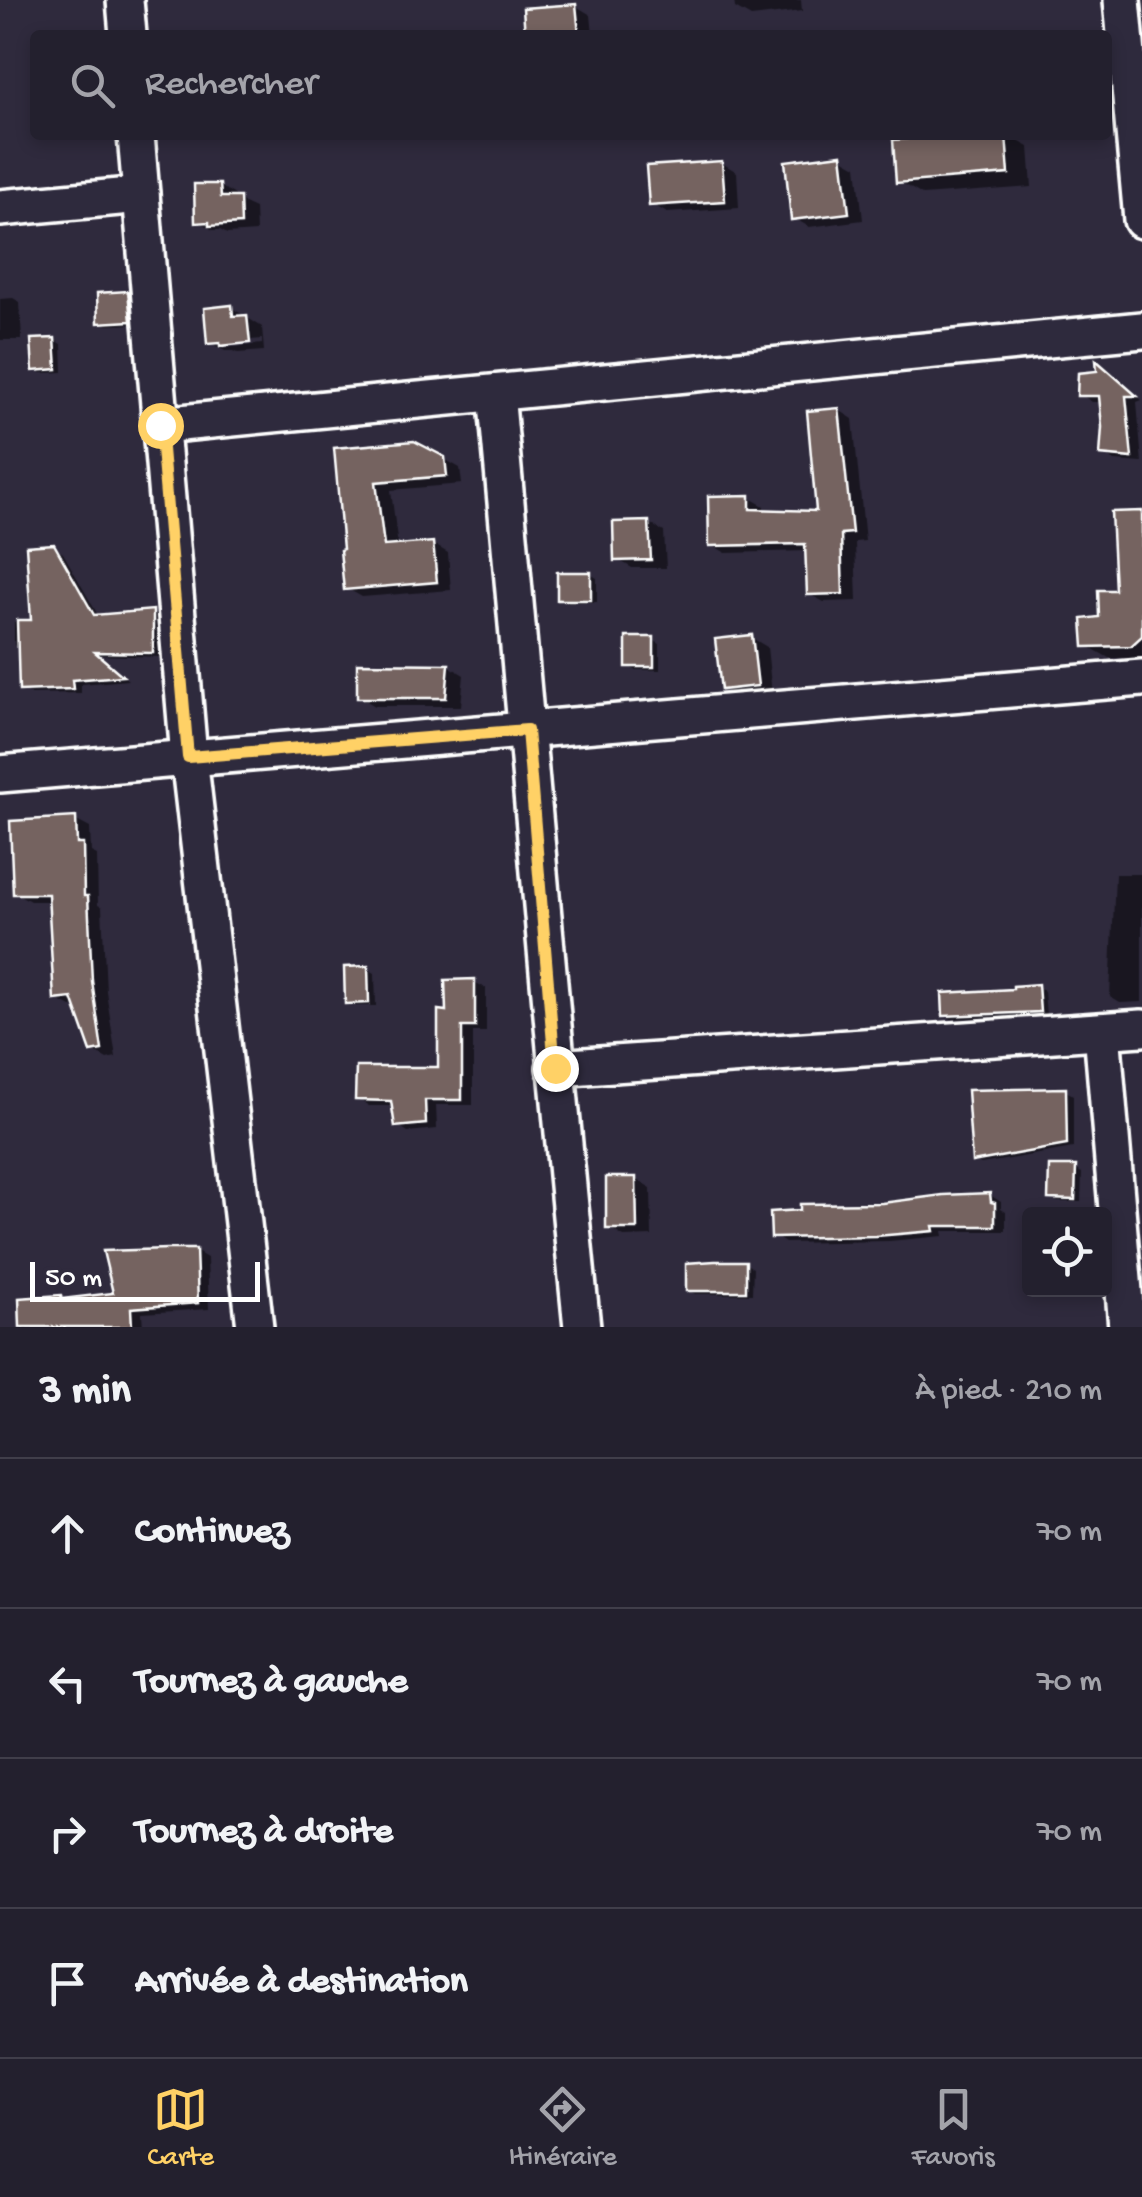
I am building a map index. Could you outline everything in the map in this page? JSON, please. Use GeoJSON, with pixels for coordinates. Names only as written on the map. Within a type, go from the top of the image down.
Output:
{"type":"FeatureCollection","features":[{"type":"Feature","properties":{"kind":"street"},"geometry":{"type":"LineString","coordinates":[[125,0],[128,30]]}},
{"type":"Feature","properties":{"kind":"street"},"geometry":{"type":"LineString","coordinates":[[1122,0],[1142,220]]}},
{"type":"Feature","properties":{"kind":"street"},"geometry":{"type":"LineString","coordinates":[[136,140],[188,757],[255,1327]]}},
{"type":"Feature","properties":{"kind":"street"},"geometry":{"type":"LineString","coordinates":[[0,208],[141,195]]}},
{"type":"Feature","properties":{"kind":"street"},"geometry":{"type":"LineString","coordinates":[[160,425],[1142,330]]}},
{"type":"Feature","properties":{"kind":"street"},"geometry":{"type":"LineString","coordinates":[[496,393],[555,1068],[582,1327]]}},
{"type":"Feature","properties":{"kind":"street"},"geometry":{"type":"LineString","coordinates":[[0,774],[1142,678]]}},
{"type":"Feature","properties":{"kind":"street"},"geometry":{"type":"LineString","coordinates":[[555,1068],[1142,1028]]}},
{"type":"Feature","properties":{"kind":"street"},"geometry":{"type":"LineString","coordinates":[[1102,1031],[1127,1327]]}},
{"type":"Feature","properties":{"kind":"building"},"geometry":{"type":"Polygon","coordinates":[[[576,4],[579,30],[525,30],[523,8],[576,4]]]}},
{"type":"Feature","properties":{"kind":"building"},"geometry":{"type":"Polygon","coordinates":[[[893,140],[1006,140],[1009,174],[896,183],[893,140]]]}},
{"type":"Feature","properties":{"kind":"building"},"geometry":{"type":"Polygon","coordinates":[[[842,154],[849,213],[791,220],[785,161],[842,154]]]}},
{"type":"Feature","properties":{"kind":"building"},"geometry":{"type":"Polygon","coordinates":[[[722,161],[725,201],[649,206],[646,166],[722,161]]]}},
{"type":"Feature","properties":{"kind":"building"},"geometry":{"type":"Polygon","coordinates":[[[194,184],[220,184],[221,197],[240,197],[241,224],[195,223],[194,184]]]}},
{"type":"Feature","properties":{"kind":"building"},"geometry":{"type":"Polygon","coordinates":[[[128,291],[131,321],[98,323],[97,293],[128,291]]]}},
{"type":"Feature","properties":{"kind":"building"},"geometry":{"type":"Polygon","coordinates":[[[232,305],[233,316],[247,315],[250,343],[207,344],[204,308],[232,305]]]}},
{"type":"Feature","properties":{"kind":"building"},"geometry":{"type":"Polygon","coordinates":[[[55,338],[57,369],[33,371],[31,339],[55,338]]]}},
{"type":"Feature","properties":{"kind":"building"},"geometry":{"type":"Polygon","coordinates":[[[1096,360],[1137,396],[1126,396],[1132,458],[1100,455],[1099,396],[1077,396],[1078,373],[1097,371],[1096,360]]]}},
{"type":"Feature","properties":{"kind":"building"},"geometry":{"type":"Polygon","coordinates":[[[839,408],[852,533],[841,534],[843,594],[807,595],[805,544],[709,546],[708,496],[750,495],[750,509],[816,511],[807,411],[839,408]]]}},
{"type":"Feature","properties":{"kind":"building"},"geometry":{"type":"Polygon","coordinates":[[[414,441],[445,457],[447,476],[376,482],[384,546],[433,542],[437,582],[344,590],[334,448],[414,441]]]}},
{"type":"Feature","properties":{"kind":"building"},"geometry":{"type":"Polygon","coordinates":[[[1142,511],[1142,636],[1131,646],[1084,647],[1082,619],[1099,617],[1098,590],[1115,590],[1111,512],[1142,511]]]}},
{"type":"Feature","properties":{"kind":"building"},"geometry":{"type":"Polygon","coordinates":[[[649,521],[651,560],[614,561],[613,522],[649,521]]]}},
{"type":"Feature","properties":{"kind":"building"},"geometry":{"type":"Polygon","coordinates":[[[54,544],[94,615],[153,610],[153,653],[95,652],[123,676],[72,680],[73,689],[19,691],[17,620],[31,620],[26,546],[54,544]]]}},
{"type":"Feature","properties":{"kind":"building"},"geometry":{"type":"Polygon","coordinates":[[[557,572],[591,572],[591,600],[557,600],[557,572]]]}},
{"type":"Feature","properties":{"kind":"building"},"geometry":{"type":"Polygon","coordinates":[[[752,635],[758,686],[721,690],[715,639],[752,635]]]}},
{"type":"Feature","properties":{"kind":"building"},"geometry":{"type":"Polygon","coordinates":[[[626,637],[654,637],[654,667],[626,667],[626,637]]]}},
{"type":"Feature","properties":{"kind":"building"},"geometry":{"type":"Polygon","coordinates":[[[357,663],[449,664],[446,698],[357,698],[357,663]]]}},
{"type":"Feature","properties":{"kind":"building"},"geometry":{"type":"Polygon","coordinates":[[[76,817],[77,844],[83,844],[84,896],[88,896],[92,981],[102,1050],[91,1052],[72,998],[54,1000],[48,894],[13,894],[10,821],[76,817]]]}},
{"type":"Feature","properties":{"kind":"building"},"geometry":{"type":"Polygon","coordinates":[[[368,966],[369,1003],[345,1004],[344,967],[368,966]]]}},
{"type":"Feature","properties":{"kind":"building"},"geometry":{"type":"Polygon","coordinates":[[[475,979],[475,1027],[462,1027],[462,1100],[425,1100],[426,1124],[395,1127],[391,1101],[355,1100],[356,1067],[438,1067],[438,1010],[446,1011],[445,980],[475,979]]]}},
{"type":"Feature","properties":{"kind":"building"},"geometry":{"type":"Polygon","coordinates":[[[1038,984],[1040,1012],[943,1016],[942,993],[1038,984]]]}},
{"type":"Feature","properties":{"kind":"building"},"geometry":{"type":"Polygon","coordinates":[[[1066,1088],[1067,1145],[972,1162],[967,1090],[1066,1088]]]}},
{"type":"Feature","properties":{"kind":"building"},"geometry":{"type":"Polygon","coordinates":[[[1049,1166],[1076,1166],[1075,1200],[1048,1199],[1049,1166]]]}},
{"type":"Feature","properties":{"kind":"building"},"geometry":{"type":"Polygon","coordinates":[[[606,1177],[636,1177],[637,1229],[606,1229],[606,1177]]]}},
{"type":"Feature","properties":{"kind":"building"},"geometry":{"type":"Polygon","coordinates":[[[990,1193],[991,1202],[995,1203],[995,1226],[933,1226],[934,1231],[876,1236],[771,1238],[770,1212],[800,1210],[800,1204],[882,1203],[990,1193]]]}},
{"type":"Feature","properties":{"kind":"building"},"geometry":{"type":"Polygon","coordinates":[[[196,1249],[198,1303],[131,1308],[132,1327],[20,1327],[19,1298],[61,1295],[62,1299],[113,1293],[103,1251],[196,1249]]]}},
{"type":"Feature","properties":{"kind":"building"},"geometry":{"type":"Polygon","coordinates":[[[746,1261],[746,1291],[686,1291],[686,1263],[746,1261]]]}},
{"type":"Feature","properties":{"kind":"route"},"geometry":{"type":"LineString","coordinates":[[160,425],[188,757],[527,730],[555,1068]]}}]}
